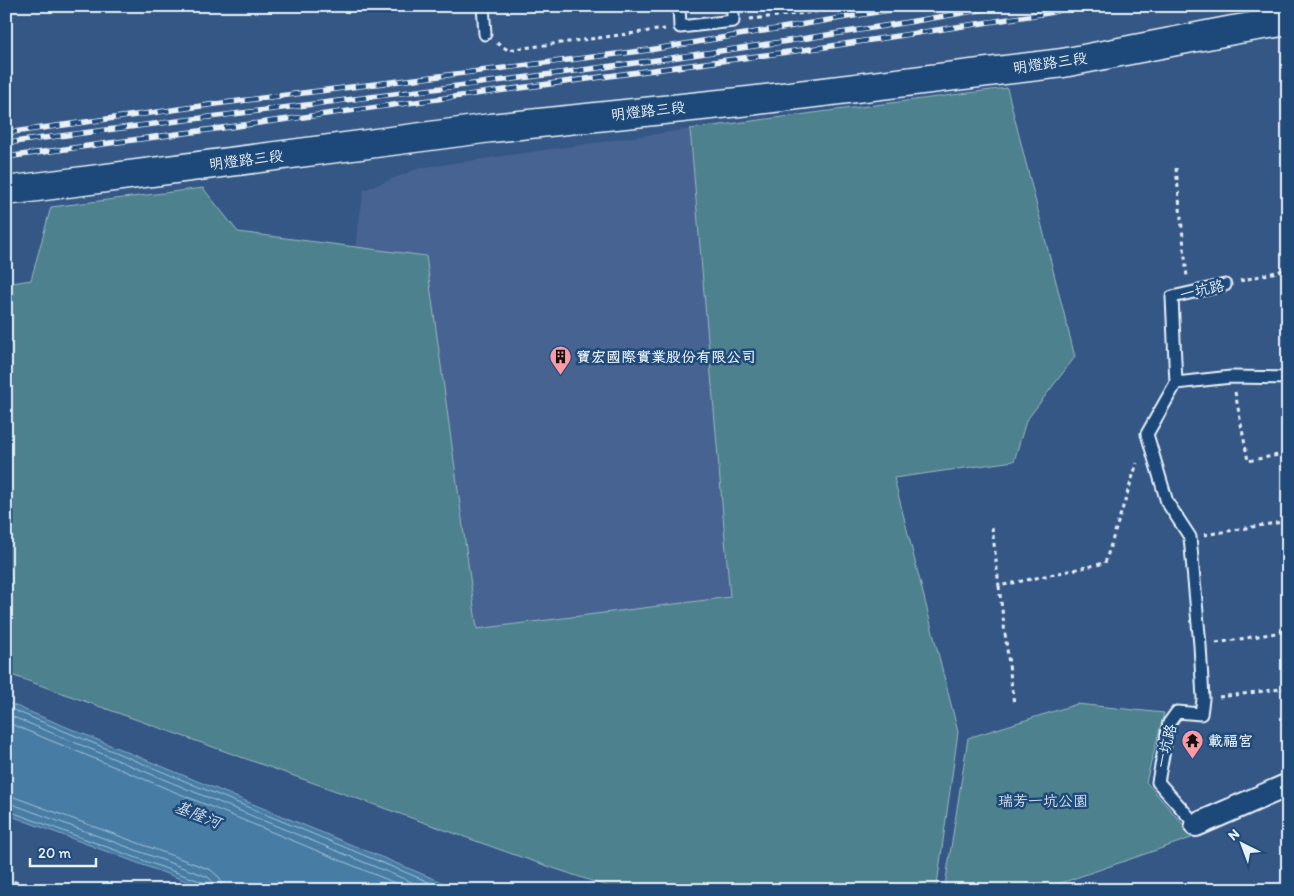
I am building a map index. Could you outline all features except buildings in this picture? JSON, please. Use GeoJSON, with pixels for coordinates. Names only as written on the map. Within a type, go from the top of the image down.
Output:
{"type":"FeatureCollection","features":[{"type":"Feature","properties":{"kind":"street","name":"明燈路三段"},"geometry":{"type":"LineString","coordinates":[[6,191],[491,128],[749,101],[1063,63],[1288,21]]}},
{"type":"Feature","properties":{"kind":"street","name":"一坑路"},"geometry":{"type":"LineString","coordinates":[[1196,825],[1288,785]]}},
{"type":"Feature","properties":{"kind":"lane"},"geometry":{"type":"LineString","coordinates":[[482,6],[485,34]]}},
{"type":"Feature","properties":{"kind":"lane"},"geometry":{"type":"LineString","coordinates":[[679,6],[680,27],[733,21],[733,6]]}},
{"type":"Feature","properties":{"kind":"lane","name":"一坑路"},"geometry":{"type":"LineString","coordinates":[[1176,383],[1172,297],[1225,285]]}},
{"type":"Feature","properties":{"kind":"lane"},"geometry":{"type":"LineString","coordinates":[[1203,699],[1190,537],[1168,502],[1147,434],[1176,383],[1232,376],[1288,378]]}},
{"type":"Feature","properties":{"kind":"lane","name":"一坑路"},"geometry":{"type":"LineString","coordinates":[[1196,825],[1158,782],[1169,723],[1177,712],[1201,714],[1203,699]]}},
{"type":"Feature","properties":{"kind":"path"},"geometry":{"type":"LineString","coordinates":[[733,21],[871,6]]}},
{"type":"Feature","properties":{"kind":"path"},"geometry":{"type":"LineString","coordinates":[[485,34],[508,50],[680,27]]}},
{"type":"Feature","properties":{"kind":"path"},"geometry":{"type":"LineString","coordinates":[[1176,168],[1189,293]]}},
{"type":"Feature","properties":{"kind":"path","name":"一坑路"},"geometry":{"type":"LineString","coordinates":[[1225,285],[1288,269]]}},
{"type":"Feature","properties":{"kind":"path"},"geometry":{"type":"LineString","coordinates":[[1232,376],[1248,461],[1288,453]]}},
{"type":"Feature","properties":{"kind":"path"},"geometry":{"type":"LineString","coordinates":[[999,586],[1105,563],[1147,434]]}},
{"type":"Feature","properties":{"kind":"path"},"geometry":{"type":"LineString","coordinates":[[1190,537],[1288,521]]}},
{"type":"Feature","properties":{"kind":"path"},"geometry":{"type":"LineString","coordinates":[[992,527],[1014,704]]}},
{"type":"Feature","properties":{"kind":"path"},"geometry":{"type":"LineString","coordinates":[[1200,645],[1288,632]]}},
{"type":"Feature","properties":{"kind":"path"},"geometry":{"type":"LineString","coordinates":[[1203,699],[1288,688]]}},
{"type":"Feature","properties":{"kind":"path"},"geometry":{"type":"LineString","coordinates":[[6,879],[40,890]]}},
{"type":"Feature","properties":{"kind":"shaded area"},"geometry":{"type":"Polygon","coordinates":[[[690,129],[730,597],[477,629],[426,256],[355,247],[364,190],[420,168],[690,129]]]}},
{"type":"Feature","properties":{"kind":"green space"},"geometry":{"type":"Polygon","coordinates":[[[1007,88],[1075,357],[1026,421],[1014,461],[894,478],[958,732],[937,885],[929,890],[618,890],[6,673],[6,284],[31,280],[51,207],[203,188],[238,232],[426,256],[477,629],[730,597],[690,129],[1007,88]]]}},
{"type":"Feature","properties":{"kind":"green space","name":"瑞芳一坑公園"},"geometry":{"type":"Polygon","coordinates":[[[1077,704],[1164,713],[1146,782],[1194,837],[1041,890],[971,890],[945,886],[968,738],[1077,704]]]}},
{"type":"Feature","properties":{"kind":"water","name":"基隆河"},"geometry":{"type":"Polygon","coordinates":[[[6,702],[461,890],[210,890],[6,814],[6,702]]]}},
{"type":"Feature","properties":{"kind":"railway"},"geometry":{"type":"LineString","coordinates":[[6,133],[223,103],[649,50],[913,6]]}},
{"type":"Feature","properties":{"kind":"railway"},"geometry":{"type":"LineString","coordinates":[[6,143],[629,64],[878,27],[1002,6]]}},
{"type":"Feature","properties":{"kind":"railway"},"geometry":{"type":"LineString","coordinates":[[6,157],[825,47],[1048,13],[1077,6]]}},
{"type":"Feature","properties":{"kind":"place","name":"寶宏國際實業股份有限公司"},"geometry":{"type":"Point","coordinates":[560,376]}},
{"type":"Feature","properties":{"kind":"place","name":"載福宮"},"geometry":{"type":"Point","coordinates":[1192,760]}}]}
